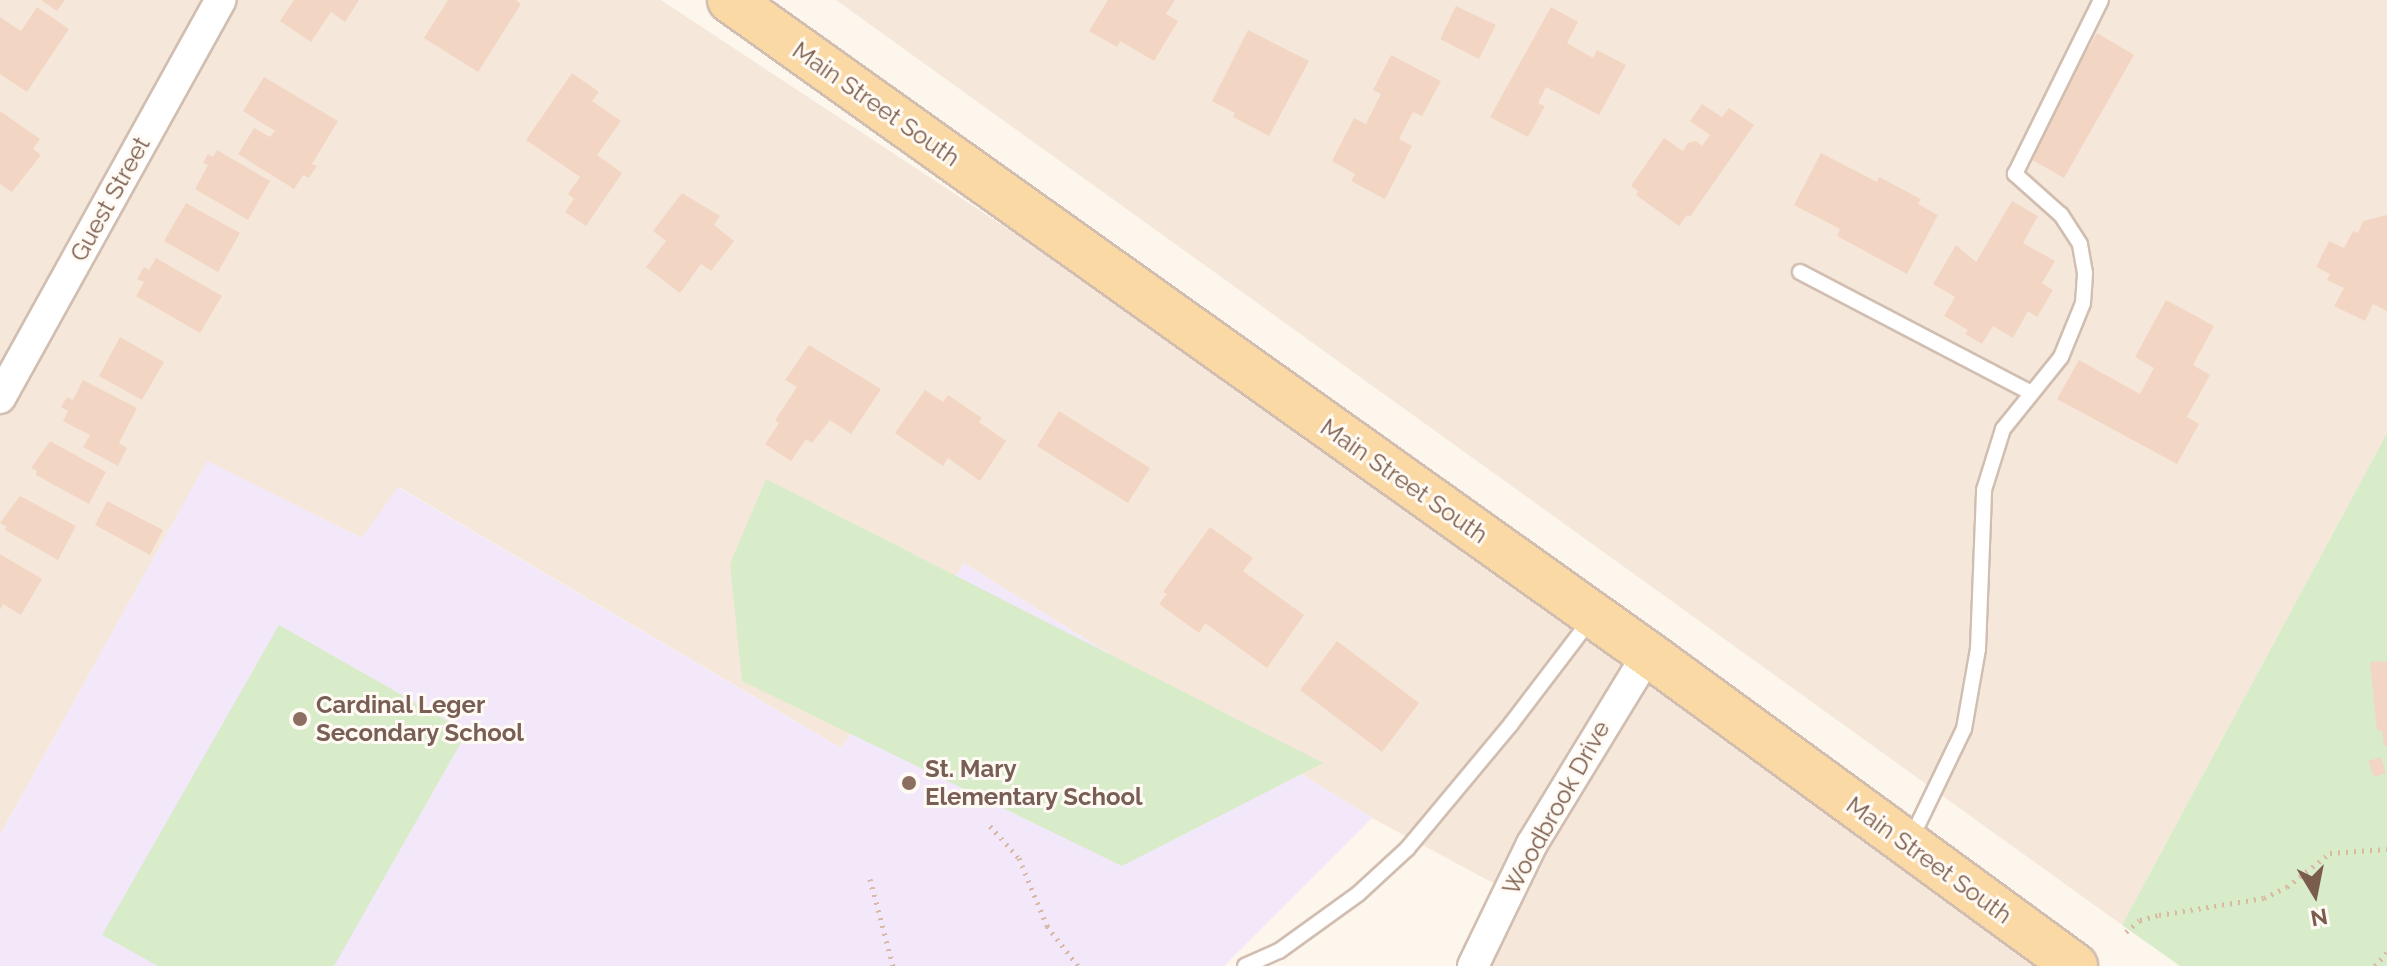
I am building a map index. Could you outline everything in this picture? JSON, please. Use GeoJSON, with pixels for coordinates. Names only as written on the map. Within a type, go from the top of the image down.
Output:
{"type":"FeatureCollection","features":[{"type":"Feature","properties":{"kind":"main road","name":"Main Street South"},"geometry":{"type":"LineString","coordinates":[[730,0],[1648,654],[2075,966]]}},
{"type":"Feature","properties":{"kind":"street","name":"Guest Street"},"geometry":{"type":"LineString","coordinates":[[0,398],[221,0]]}},
{"type":"Feature","properties":{"kind":"street","name":"Woodbrook Drive"},"geometry":{"type":"LineString","coordinates":[[1473,966],[1532,844],[1648,654]]}},
{"type":"Feature","properties":{"kind":"lane"},"geometry":{"type":"LineString","coordinates":[[1908,845],[1964,729],[1978,649],[1984,490],[2003,429],[2061,357],[2083,303],[2085,273],[2080,244],[2061,215],[2015,174],[2101,0]]}},
{"type":"Feature","properties":{"kind":"lane"},"geometry":{"type":"LineString","coordinates":[[1800,272],[2030,392]]}},
{"type":"Feature","properties":{"kind":"lane"},"geometry":{"type":"LineString","coordinates":[[1245,966],[1279,951],[1358,894],[1407,849],[1511,724],[1593,615]]}},
{"type":"Feature","properties":{"kind":"path"},"geometry":{"type":"LineString","coordinates":[[990,826],[1019,858],[1047,926],[1078,966]]}},
{"type":"Feature","properties":{"kind":"path"},"geometry":{"type":"LineString","coordinates":[[2126,932],[2140,920],[2159,915],[2238,905],[2264,898],[2310,871],[2330,853],[2387,849]]}},
{"type":"Feature","properties":{"kind":"path"},"geometry":{"type":"LineString","coordinates":[[870,879],[893,966]]}},
{"type":"Feature","properties":{"kind":"path"},"geometry":{"type":"LineString","coordinates":[[2375,966],[2387,952]]}},
{"type":"Feature","properties":{"kind":"shaded area"},"geometry":{"type":"Polygon","coordinates":[[[0,0],[661,0],[1593,615],[2075,966],[1473,966],[1508,891],[1372,818],[964,563],[841,748],[399,487],[362,538],[207,462],[0,835],[0,0]]]}},
{"type":"Feature","properties":{"kind":"shaded area"},"geometry":{"type":"Polygon","coordinates":[[[836,0],[2387,0],[2387,433],[2122,925],[836,0]]]}},
{"type":"Feature","properties":{"kind":"shaded area"},"geometry":{"type":"Polygon","coordinates":[[[207,461],[362,538],[398,487],[841,748],[964,563],[1372,818],[1224,966],[0,966],[0,835],[207,461]]]}},
{"type":"Feature","properties":{"kind":"green space"},"geometry":{"type":"Polygon","coordinates":[[[2387,433],[2387,966],[2180,966],[2122,925],[2387,433]]]}},
{"type":"Feature","properties":{"kind":"green space"},"geometry":{"type":"Polygon","coordinates":[[[766,479],[1323,763],[1122,866],[742,681],[730,564],[766,479]]]}},
{"type":"Feature","properties":{"kind":"green space"},"geometry":{"type":"Polygon","coordinates":[[[279,625],[467,732],[334,966],[158,966],[102,935],[279,625]]]}},
{"type":"Feature","properties":{"kind":"building"},"geometry":{"type":"Polygon","coordinates":[[[41,0],[65,0],[57,11],[41,0]]]}},
{"type":"Feature","properties":{"kind":"building"},"geometry":{"type":"Polygon","coordinates":[[[294,0],[359,0],[345,22],[331,12],[311,42],[280,21],[294,0]]]}},
{"type":"Feature","properties":{"kind":"building"},"geometry":{"type":"Polygon","coordinates":[[[448,0],[516,0],[521,4],[478,72],[424,38],[448,0]]]}},
{"type":"Feature","properties":{"kind":"building"},"geometry":{"type":"Polygon","coordinates":[[[1108,0],[1175,0],[1166,14],[1178,21],[1154,61],[1120,41],[1117,47],[1089,31],[1108,0]]]}},
{"type":"Feature","properties":{"kind":"building"},"geometry":{"type":"Polygon","coordinates":[[[1456,6],[1496,25],[1479,59],[1440,39],[1456,6]]]}},
{"type":"Feature","properties":{"kind":"building"},"geometry":{"type":"Polygon","coordinates":[[[37,7],[69,29],[27,92],[0,74],[0,17],[21,31],[37,7]]]}},
{"type":"Feature","properties":{"kind":"building"},"geometry":{"type":"Polygon","coordinates":[[[1551,7],[1578,22],[1567,43],[1593,58],[1597,50],[1626,65],[1599,115],[1546,87],[1538,103],[1545,106],[1528,137],[1490,117],[1551,7]]]}},
{"type":"Feature","properties":{"kind":"building"},"geometry":{"type":"Polygon","coordinates":[[[1248,30],[1309,61],[1269,136],[1233,117],[1235,113],[1212,101],[1248,30]]]}},
{"type":"Feature","properties":{"kind":"building"},"geometry":{"type":"Polygon","coordinates":[[[2097,33],[2134,55],[2064,178],[2027,157],[2097,33]]]}},
{"type":"Feature","properties":{"kind":"building"},"geometry":{"type":"Polygon","coordinates":[[[1391,55],[1441,81],[1422,116],[1413,112],[1399,139],[1412,146],[1385,199],[1351,181],[1355,174],[1332,161],[1354,118],[1366,124],[1381,94],[1373,90],[1391,55]]]}},
{"type":"Feature","properties":{"kind":"building"},"geometry":{"type":"Polygon","coordinates":[[[572,73],[599,92],[592,101],[621,121],[597,155],[622,173],[586,226],[565,212],[574,199],[568,194],[580,177],[526,140],[572,73]]]}},
{"type":"Feature","properties":{"kind":"building"},"geometry":{"type":"Polygon","coordinates":[[[264,77],[338,121],[312,164],[317,166],[309,178],[303,175],[294,189],[238,154],[254,128],[270,137],[275,131],[243,111],[264,77]]]}},
{"type":"Feature","properties":{"kind":"building"},"geometry":{"type":"Polygon","coordinates":[[[1702,104],[1722,117],[1729,108],[1754,125],[1690,217],[1687,215],[1679,226],[1636,195],[1638,191],[1631,186],[1664,138],[1683,151],[1688,143],[1696,141],[1702,146],[1710,135],[1690,121],[1702,104]]]}},
{"type":"Feature","properties":{"kind":"building"},"geometry":{"type":"Polygon","coordinates":[[[0,111],[40,139],[33,149],[41,155],[12,192],[0,184],[0,111]]]}},
{"type":"Feature","properties":{"kind":"building"},"geometry":{"type":"Polygon","coordinates":[[[217,150],[270,181],[248,220],[195,189],[208,165],[203,163],[208,154],[213,157],[217,150]]]}},
{"type":"Feature","properties":{"kind":"building"},"geometry":{"type":"Polygon","coordinates":[[[1821,153],[1877,182],[1879,177],[1921,199],[1918,204],[1938,215],[1907,274],[1837,236],[1840,229],[1794,205],[1821,153]]]}},
{"type":"Feature","properties":{"kind":"building"},"geometry":{"type":"Polygon","coordinates":[[[682,193],[720,216],[714,225],[734,241],[711,271],[701,264],[680,293],[646,267],[666,241],[653,231],[682,193]]]}},
{"type":"Feature","properties":{"kind":"building"},"geometry":{"type":"Polygon","coordinates":[[[2012,201],[2038,216],[2023,243],[2055,261],[2042,283],[2053,290],[2037,317],[2028,311],[2013,338],[1993,326],[1982,344],[1965,334],[1968,330],[1944,316],[1955,297],[1933,284],[1956,245],[1976,262],[2012,201]]]}},
{"type":"Feature","properties":{"kind":"building"},"geometry":{"type":"Polygon","coordinates":[[[186,203],[240,233],[218,272],[164,241],[186,203]]]}},
{"type":"Feature","properties":{"kind":"building"},"geometry":{"type":"Polygon","coordinates":[[[2387,215],[2387,311],[2373,304],[2365,321],[2334,306],[2344,288],[2327,280],[2330,274],[2316,267],[2329,241],[2344,248],[2353,231],[2358,233],[2363,221],[2387,215]]]}},
{"type":"Feature","properties":{"kind":"building"},"geometry":{"type":"Polygon","coordinates":[[[156,258],[222,296],[200,333],[136,296],[144,282],[137,279],[144,267],[149,270],[156,258]]]}},
{"type":"Feature","properties":{"kind":"building"},"geometry":{"type":"Polygon","coordinates":[[[2166,300],[2214,326],[2193,365],[2210,375],[2187,417],[2199,424],[2177,464],[2057,399],[2079,360],[2140,394],[2154,368],[2135,357],[2166,300]]]}},
{"type":"Feature","properties":{"kind":"building"},"geometry":{"type":"Polygon","coordinates":[[[120,337],[164,362],[142,400],[99,376],[120,337]]]}},
{"type":"Feature","properties":{"kind":"building"},"geometry":{"type":"Polygon","coordinates":[[[809,345],[881,389],[851,434],[830,420],[812,443],[806,439],[791,461],[765,444],[779,423],[775,420],[797,387],[785,380],[809,345]]]}},
{"type":"Feature","properties":{"kind":"building"},"geometry":{"type":"Polygon","coordinates":[[[83,380],[137,408],[119,443],[127,448],[118,466],[83,447],[90,435],[63,421],[68,411],[61,407],[67,397],[73,400],[83,380]]]}},
{"type":"Feature","properties":{"kind":"building"},"geometry":{"type":"Polygon","coordinates":[[[925,390],[943,402],[948,395],[982,418],[979,422],[1006,441],[980,481],[948,458],[943,466],[895,433],[925,390]]]}},
{"type":"Feature","properties":{"kind":"building"},"geometry":{"type":"Polygon","coordinates":[[[1059,411],[1150,468],[1128,503],[1037,446],[1059,411]]]}},
{"type":"Feature","properties":{"kind":"building"},"geometry":{"type":"Polygon","coordinates":[[[50,441],[106,472],[89,504],[36,475],[37,471],[31,468],[50,441]]]}},
{"type":"Feature","properties":{"kind":"building"},"geometry":{"type":"Polygon","coordinates":[[[20,496],[76,526],[58,560],[5,530],[7,527],[0,523],[20,496]]]}},
{"type":"Feature","properties":{"kind":"building"},"geometry":{"type":"Polygon","coordinates":[[[107,501],[163,530],[150,555],[95,525],[107,501]]]}},
{"type":"Feature","properties":{"kind":"building"},"geometry":{"type":"Polygon","coordinates":[[[1210,527],[1253,558],[1243,571],[1304,615],[1267,668],[1205,623],[1199,633],[1159,604],[1167,594],[1163,592],[1210,527]]]}},
{"type":"Feature","properties":{"kind":"building"},"geometry":{"type":"Polygon","coordinates":[[[0,554],[42,579],[21,615],[3,604],[0,610],[0,554]]]}},
{"type":"Feature","properties":{"kind":"building"},"geometry":{"type":"Polygon","coordinates":[[[1337,641],[1419,703],[1382,752],[1300,690],[1337,641]]]}},
{"type":"Feature","properties":{"kind":"building"},"geometry":{"type":"Polygon","coordinates":[[[2387,661],[2387,746],[2384,746],[2382,730],[2377,731],[2370,662],[2387,661]]]}},
{"type":"Feature","properties":{"kind":"building"},"geometry":{"type":"Polygon","coordinates":[[[2381,757],[2386,773],[2374,777],[2368,761],[2381,757]]]}},
{"type":"Feature","properties":{"kind":"place","name":"Cardinal Leger Secondary School"},"geometry":{"type":"Point","coordinates":[300,719]}},
{"type":"Feature","properties":{"kind":"place","name":"St. Mary Elementary School"},"geometry":{"type":"Point","coordinates":[909,783]}}]}
